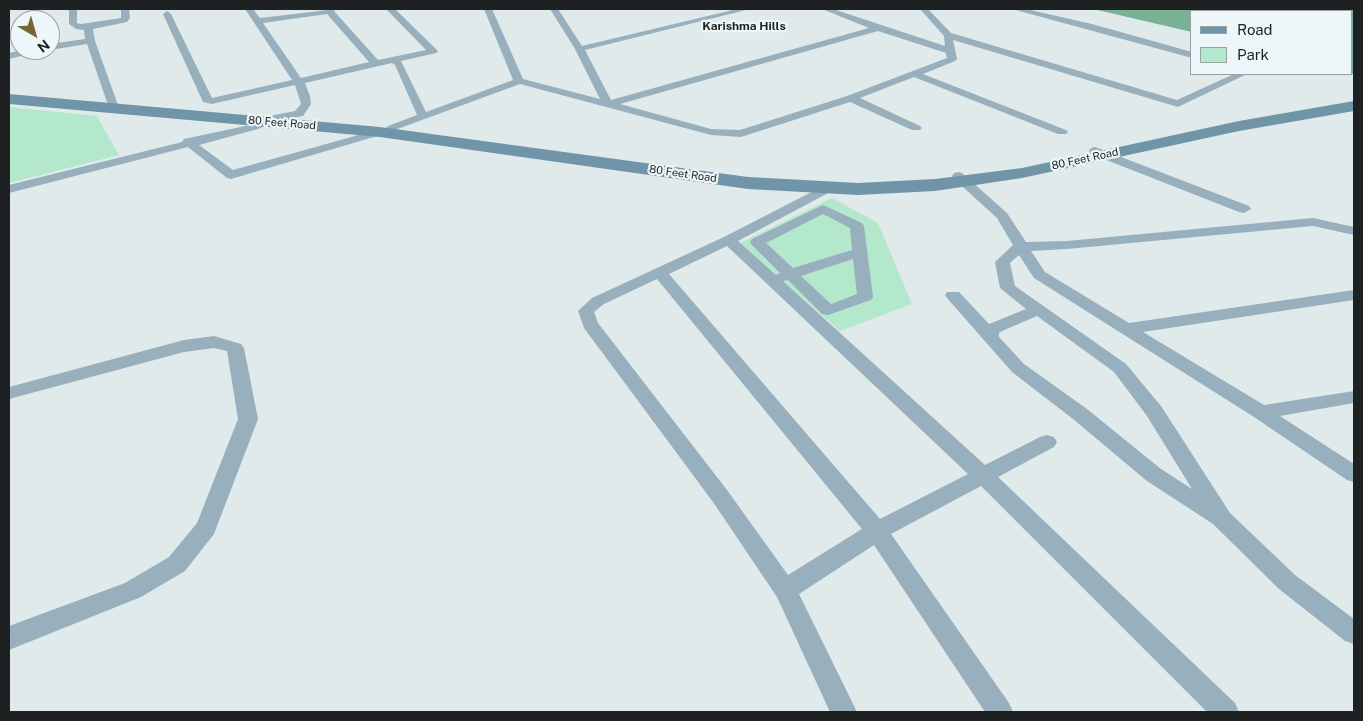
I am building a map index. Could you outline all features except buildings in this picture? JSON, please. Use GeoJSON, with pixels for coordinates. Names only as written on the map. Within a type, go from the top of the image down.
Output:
{"type":"FeatureCollection","features":[{"type":"Feature","properties":{"kind":"main road","name":"80 Feet Road"},"geometry":{"type":"LineString","coordinates":[[9,98],[113,104],[269,120]]}},
{"type":"Feature","properties":{"kind":"main road","name":"80 Feet Road"},"geometry":{"type":"LineString","coordinates":[[9,98],[386,130],[778,180],[881,183],[960,179]]}},
{"type":"Feature","properties":{"kind":"main road","name":"80 Feet Road"},"geometry":{"type":"LineString","coordinates":[[386,130],[714,179],[778,186],[884,188],[1022,173],[1099,153],[1351,107]]}},
{"type":"Feature","properties":{"kind":"street"},"geometry":{"type":"LineString","coordinates":[[73,9],[73,24],[79,27],[124,20],[126,18],[125,9]]}},
{"type":"Feature","properties":{"kind":"street"},"geometry":{"type":"LineString","coordinates":[[9,189],[188,142],[254,127],[269,120],[299,114],[306,106],[306,98],[300,82],[248,9]]}},
{"type":"Feature","properties":{"kind":"street"},"geometry":{"type":"LineString","coordinates":[[167,14],[206,100],[220,101],[433,51],[390,9]]}},
{"type":"Feature","properties":{"kind":"street"},"geometry":{"type":"LineString","coordinates":[[488,9],[519,81]]}},
{"type":"Feature","properties":{"kind":"street"},"geometry":{"type":"LineString","coordinates":[[554,9],[580,49],[608,104]]}},
{"type":"Feature","properties":{"kind":"street"},"geometry":{"type":"LineString","coordinates":[[703,9],[719,15]]}},
{"type":"Feature","properties":{"kind":"street"},"geometry":{"type":"LineString","coordinates":[[580,49],[746,9]]}},
{"type":"Feature","properties":{"kind":"street"},"geometry":{"type":"LineString","coordinates":[[826,9],[950,51]]}},
{"type":"Feature","properties":{"kind":"street"},"geometry":{"type":"LineString","coordinates":[[924,9],[948,35],[1178,104],[1240,75]]}},
{"type":"Feature","properties":{"kind":"street"},"geometry":{"type":"LineString","coordinates":[[1016,9],[1092,27],[1190,54]]}},
{"type":"Feature","properties":{"kind":"street"},"geometry":{"type":"LineString","coordinates":[[257,21],[330,10],[376,64]]}},
{"type":"Feature","properties":{"kind":"street"},"geometry":{"type":"LineString","coordinates":[[88,27],[90,41],[113,104]]}},
{"type":"Feature","properties":{"kind":"street"},"geometry":{"type":"LineString","coordinates":[[608,104],[878,28]]}},
{"type":"Feature","properties":{"kind":"street"},"geometry":{"type":"LineString","coordinates":[[188,142],[231,176],[386,130],[519,81],[711,132],[741,134],[851,98],[952,59],[948,35]]}},
{"type":"Feature","properties":{"kind":"street"},"geometry":{"type":"LineString","coordinates":[[60,46],[90,41]]}},
{"type":"Feature","properties":{"kind":"street"},"geometry":{"type":"LineString","coordinates":[[394,60],[399,64],[423,117]]}},
{"type":"Feature","properties":{"kind":"street"},"geometry":{"type":"LineString","coordinates":[[914,74],[1062,132]]}},
{"type":"Feature","properties":{"kind":"street"},"geometry":{"type":"LineString","coordinates":[[851,98],[916,128]]}},
{"type":"Feature","properties":{"kind":"street"},"geometry":{"type":"LineString","coordinates":[[1099,153],[1244,209]]}},
{"type":"Feature","properties":{"kind":"street"},"geometry":{"type":"LineString","coordinates":[[960,179],[1002,216],[1039,275],[1261,412],[1354,474]]}},
{"type":"Feature","properties":{"kind":"street"},"geometry":{"type":"LineString","coordinates":[[827,188],[729,240],[598,301],[586,311],[590,324],[720,496],[785,590],[844,712]]}},
{"type":"Feature","properties":{"kind":"street"},"geometry":{"type":"LineString","coordinates":[[823,208],[857,226],[865,297],[828,310],[791,274],[757,242],[823,208]]}},
{"type":"Feature","properties":{"kind":"street"},"geometry":{"type":"LineString","coordinates":[[1222,519],[1154,411],[1120,368],[1008,288],[1002,262],[1020,247],[1067,245],[1313,222],[1354,231]]}},
{"type":"Feature","properties":{"kind":"street"},"geometry":{"type":"LineString","coordinates":[[729,240],[984,476],[1226,712]]}},
{"type":"Feature","properties":{"kind":"street"},"geometry":{"type":"LineString","coordinates":[[772,280],[860,252]]}},
{"type":"Feature","properties":{"kind":"street"},"geometry":{"type":"LineString","coordinates":[[659,272],[877,531],[1000,712]]}},
{"type":"Feature","properties":{"kind":"street"},"geometry":{"type":"LineString","coordinates":[[953,295],[1018,368],[1080,414],[1154,475],[1222,519],[1287,582],[1354,633]]}},
{"type":"Feature","properties":{"kind":"street"},"geometry":{"type":"LineString","coordinates":[[1126,328],[1354,295]]}},
{"type":"Feature","properties":{"kind":"street"},"geometry":{"type":"LineString","coordinates":[[990,336],[991,331],[996,327],[1038,310]]}},
{"type":"Feature","properties":{"kind":"street"},"geometry":{"type":"LineString","coordinates":[[9,393],[184,346],[214,342],[235,348],[248,419],[206,528],[177,564],[133,590],[9,638]]}},
{"type":"Feature","properties":{"kind":"street"},"geometry":{"type":"LineString","coordinates":[[1261,412],[1354,398]]}},
{"type":"Feature","properties":{"kind":"street"},"geometry":{"type":"LineString","coordinates":[[785,590],[877,531],[1047,442]]}},
{"type":"Feature","properties":{"kind":"green space"},"geometry":{"type":"Polygon","coordinates":[[[1093,9],[1354,9],[1354,74],[1353,10],[1190,10],[1190,32],[1093,9]]]}},
{"type":"Feature","properties":{"kind":"green space"},"geometry":{"type":"Polygon","coordinates":[[[9,107],[97,116],[119,155],[9,183],[9,107]]]}},
{"type":"Feature","properties":{"kind":"green space"},"geometry":{"type":"Polygon","coordinates":[[[832,198],[878,223],[912,304],[840,331],[740,243],[832,198]]]}},
{"type":"Feature","properties":{"kind":"district","name":"Karishma Hills"},"geometry":{"type":"Point","coordinates":[744,26]}}]}
